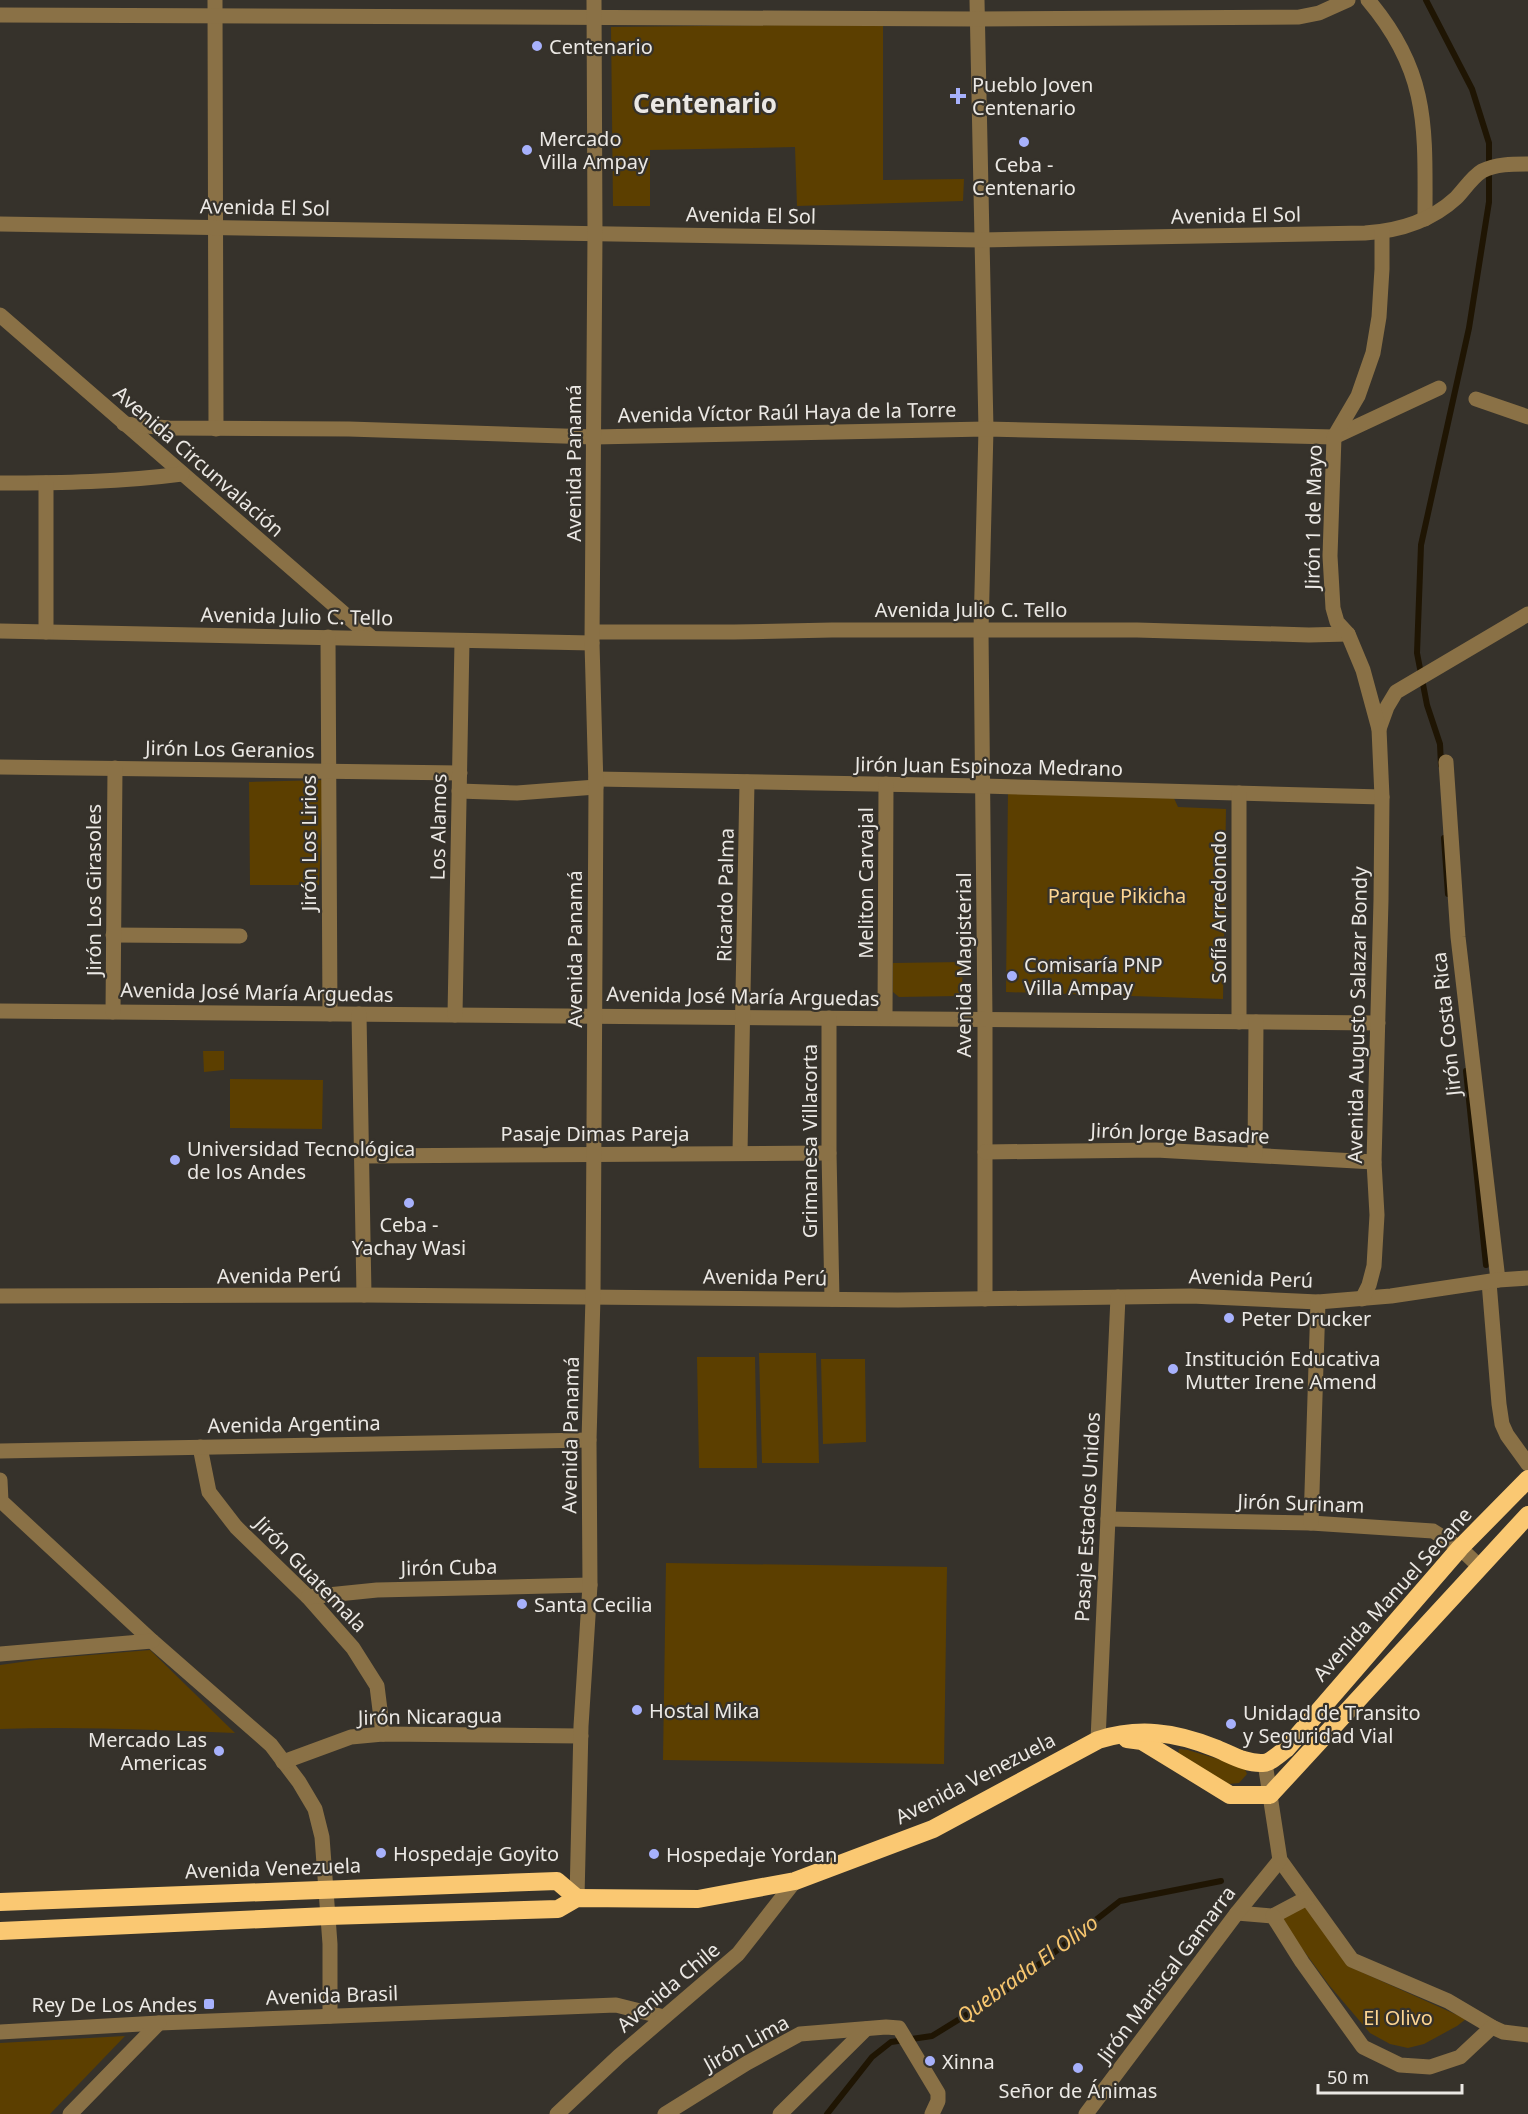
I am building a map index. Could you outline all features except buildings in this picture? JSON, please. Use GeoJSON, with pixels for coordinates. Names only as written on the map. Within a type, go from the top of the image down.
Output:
{"type":"FeatureCollection","features":[{"type":"Feature","properties":{"kind":"highway","name":"Avenida Manuel Seoane"},"geometry":{"type":"LineString","coordinates":[[1265,1763],[1286,1749],[1460,1548],[1528,1479]]}},
{"type":"Feature","properties":{"kind":"highway"},"geometry":{"type":"LineString","coordinates":[[1104,1738],[1142,1741],[1230,1795],[1270,1794],[1528,1515]]}},
{"type":"Feature","properties":{"kind":"highway","name":"Avenida Venezuela"},"geometry":{"type":"LineString","coordinates":[[0,1931],[328,1916],[558,1909],[577,1899],[698,1899],[795,1881],[933,1829],[1104,1738],[1156,1732],[1188,1737],[1249,1762],[1265,1763]]}},
{"type":"Feature","properties":{"kind":"highway","name":"Avenida Venezuela"},"geometry":{"type":"LineString","coordinates":[[0,1902],[557,1881],[577,1899]]}},
{"type":"Feature","properties":{"kind":"street","name":"Avenida Panamá"},"geometry":{"type":"LineString","coordinates":[[577,1899],[581,1736],[590,1585],[589,1440],[593,1297],[596,783],[593,638],[594,0]]}},
{"type":"Feature","properties":{"kind":"street","name":"Avenida Magisterial"},"geometry":{"type":"LineString","coordinates":[[977,0],[986,429],[981,631],[985,1299]]}},
{"type":"Feature","properties":{"kind":"street"},"geometry":{"type":"LineString","coordinates":[[0,15],[215,7],[594,19],[1299,17],[1319,13],[1347,0]]}},
{"type":"Feature","properties":{"kind":"street"},"geometry":{"type":"LineString","coordinates":[[1368,0],[1402,48],[1418,94],[1425,135],[1425,219]]}},
{"type":"Feature","properties":{"kind":"street"},"geometry":{"type":"LineString","coordinates":[[215,7],[216,429]]}},
{"type":"Feature","properties":{"kind":"street","name":"Avenida El Sol"},"geometry":{"type":"LineString","coordinates":[[0,224],[981,240],[1382,232],[1425,219],[1455,198],[1480,172],[1501,165],[1528,164]]}},
{"type":"Feature","properties":{"kind":"street","name":"Jirón 1 de Mayo"},"geometry":{"type":"LineString","coordinates":[[1379,729],[1363,670],[1348,634],[1337,622],[1333,608],[1330,555],[1334,437],[1358,396],[1373,353],[1379,317],[1382,232]]}},
{"type":"Feature","properties":{"kind":"street","name":"Avenida Circunvalación"},"geometry":{"type":"LineString","coordinates":[[0,315],[372,638]]}},
{"type":"Feature","properties":{"kind":"street","name":"Avenida Víctor Raúl Haya de la Torre"},"geometry":{"type":"LineString","coordinates":[[124,424],[170,428],[349,429],[594,437],[986,429],[1334,437],[1439,388]]}},
{"type":"Feature","properties":{"kind":"street"},"geometry":{"type":"LineString","coordinates":[[1476,399],[1528,417]]}},
{"type":"Feature","properties":{"kind":"street"},"geometry":{"type":"LineString","coordinates":[[0,483],[142,479],[182,474]]}},
{"type":"Feature","properties":{"kind":"street"},"geometry":{"type":"LineString","coordinates":[[46,483],[46,632]]}},
{"type":"Feature","properties":{"kind":"street"},"geometry":{"type":"LineString","coordinates":[[1379,729],[1387,706],[1396,692],[1528,614]]}},
{"type":"Feature","properties":{"kind":"street","name":"Avenida Julio C. Tello"},"geometry":{"type":"LineString","coordinates":[[0,631],[462,641],[831,630],[1137,630],[1309,636],[1348,634]]}},
{"type":"Feature","properties":{"kind":"street","name":"Jirón Los Lirios"},"geometry":{"type":"LineString","coordinates":[[328,637],[330,1014]]}},
{"type":"Feature","properties":{"kind":"street","name":"Los Alamos"},"geometry":{"type":"LineString","coordinates":[[455,1015],[462,641]]}},
{"type":"Feature","properties":{"kind":"street","name":"Avenida Augusto Salazar Bondy"},"geometry":{"type":"LineString","coordinates":[[1362,1299],[1369,1285],[1376,1239],[1374,1162],[1382,797],[1379,729]]}},
{"type":"Feature","properties":{"kind":"street","name":"Jirón Costa Rica"},"geometry":{"type":"LineString","coordinates":[[1446,762],[1458,937],[1494,1281],[1498,1404],[1502,1424],[1528,1464]]}},
{"type":"Feature","properties":{"kind":"street","name":"Jirón Los Geranios"},"geometry":{"type":"LineString","coordinates":[[0,767],[460,773]]}},
{"type":"Feature","properties":{"kind":"street","name":"Jirón Los Girasoles"},"geometry":{"type":"LineString","coordinates":[[113,1012],[115,768]]}},
{"type":"Feature","properties":{"kind":"street","name":"Ricardo Palma"},"geometry":{"type":"LineString","coordinates":[[740,1153],[747,782]]}},
{"type":"Feature","properties":{"kind":"street"},"geometry":{"type":"LineString","coordinates":[[459,791],[517,793],[596,783]]}},
{"type":"Feature","properties":{"kind":"street","name":"Jirón Juan Espinoza Medrano"},"geometry":{"type":"LineString","coordinates":[[596,783],[886,784],[1382,797]]}},
{"type":"Feature","properties":{"kind":"street","name":"Meliton Carvajal"},"geometry":{"type":"LineString","coordinates":[[885,1018],[886,784]]}},
{"type":"Feature","properties":{"kind":"street","name":"Sofía Arredondo"},"geometry":{"type":"LineString","coordinates":[[1239,793],[1239,1022]]}},
{"type":"Feature","properties":{"kind":"street"},"geometry":{"type":"LineString","coordinates":[[113,935],[240,936]]}},
{"type":"Feature","properties":{"kind":"street","name":"Avenida José María Arguedas"},"geometry":{"type":"LineString","coordinates":[[0,1011],[1378,1023]]}},
{"type":"Feature","properties":{"kind":"street"},"geometry":{"type":"LineString","coordinates":[[359,1014],[364,1295]]}},
{"type":"Feature","properties":{"kind":"street","name":"Grimanesa Villacorta"},"geometry":{"type":"LineString","coordinates":[[829,1018],[832,1299]]}},
{"type":"Feature","properties":{"kind":"street"},"geometry":{"type":"LineString","coordinates":[[1254,1155],[1256,1022]]}},
{"type":"Feature","properties":{"kind":"street","name":"Jirón Jorge Basadre"},"geometry":{"type":"LineString","coordinates":[[985,1152],[1156,1150],[1374,1162]]}},
{"type":"Feature","properties":{"kind":"street","name":"Pasaje Dimas Pareja"},"geometry":{"type":"LineString","coordinates":[[362,1156],[829,1153]]}},
{"type":"Feature","properties":{"kind":"street","name":"Avenida Perú"},"geometry":{"type":"LineString","coordinates":[[0,1296],[364,1295],[985,1299],[1191,1296],[1318,1302],[1362,1299],[1528,1278]]}},
{"type":"Feature","properties":{"kind":"street","name":"Pasaje Estados Unidos"},"geometry":{"type":"LineString","coordinates":[[1104,1738],[1108,1519],[1118,1297]]}},
{"type":"Feature","properties":{"kind":"street"},"geometry":{"type":"LineString","coordinates":[[1311,1523],[1318,1302]]}},
{"type":"Feature","properties":{"kind":"street","name":"Avenida Argentina"},"geometry":{"type":"LineString","coordinates":[[0,1451],[589,1440]]}},
{"type":"Feature","properties":{"kind":"street","name":"Jirón Guatemala"},"geometry":{"type":"LineString","coordinates":[[200,1447],[209,1492],[236,1527],[308,1597],[353,1648],[377,1686],[383,1734]]}},
{"type":"Feature","properties":{"kind":"street"},"geometry":{"type":"LineString","coordinates":[[0,1480],[1,1501],[152,1641],[271,1745],[299,1782],[315,1809],[322,1837],[328,1916],[330,2016]]}},
{"type":"Feature","properties":{"kind":"street","name":"Jirón Surinam"},"geometry":{"type":"LineString","coordinates":[[1108,1519],[1311,1523],[1433,1531],[1460,1548],[1480,1567]]}},
{"type":"Feature","properties":{"kind":"street","name":"Jirón Cuba"},"geometry":{"type":"LineString","coordinates":[[308,1597],[377,1590],[590,1585]]}},
{"type":"Feature","properties":{"kind":"street"},"geometry":{"type":"LineString","coordinates":[[0,1654],[152,1641]]}},
{"type":"Feature","properties":{"kind":"street","name":"Jirón Nicaragua"},"geometry":{"type":"LineString","coordinates":[[283,1762],[351,1737],[383,1734],[581,1736]]}},
{"type":"Feature","properties":{"kind":"street"},"geometry":{"type":"LineString","coordinates":[[1265,1763],[1280,1860],[1352,1960],[1448,2001],[1503,2032],[1528,2035]]}},
{"type":"Feature","properties":{"kind":"street","name":"Jirón Mariscal Gamarra"},"geometry":{"type":"LineString","coordinates":[[1086,2114],[1237,1913],[1280,1860]]}},
{"type":"Feature","properties":{"kind":"street","name":"Avenida Chile"},"geometry":{"type":"LineString","coordinates":[[557,2114],[619,2056],[738,1954],[795,1881]]}},
{"type":"Feature","properties":{"kind":"street"},"geometry":{"type":"LineString","coordinates":[[1237,1913],[1273,1916],[1307,1898]]}},
{"type":"Feature","properties":{"kind":"street"},"geometry":{"type":"LineString","coordinates":[[1273,1916],[1302,1962],[1363,2047],[1400,2065],[1430,2067],[1460,2057],[1492,2027]]}},
{"type":"Feature","properties":{"kind":"street","name":"Avenida Brasil"},"geometry":{"type":"LineString","coordinates":[[0,2031],[616,2005],[664,2018]]}},
{"type":"Feature","properties":{"kind":"street"},"geometry":{"type":"LineString","coordinates":[[70,2114],[159,2023]]}},
{"type":"Feature","properties":{"kind":"street","name":"Jirón Lima"},"geometry":{"type":"LineString","coordinates":[[665,2114],[747,2063],[800,2034],[886,2027],[899,2028],[938,2093],[938,2101],[932,2114]]}},
{"type":"Feature","properties":{"kind":"street"},"geometry":{"type":"LineString","coordinates":[[780,2114],[866,2029]]}},
{"type":"Feature","properties":{"kind":"green space"},"geometry":{"type":"Polygon","coordinates":[[[883,24],[883,180],[964,179],[963,201],[797,206],[795,147],[650,150],[650,206],[613,206],[611,27],[883,24]]]}},
{"type":"Feature","properties":{"kind":"green space"},"geometry":{"type":"Polygon","coordinates":[[[324,780],[319,885],[250,885],[249,782],[324,780]]]}},
{"type":"Feature","properties":{"kind":"green space","name":"Parque Pikicha"},"geometry":{"type":"Polygon","coordinates":[[[1008,788],[1173,796],[1178,807],[1226,809],[1223,999],[1006,992],[1008,788]]]}},
{"type":"Feature","properties":{"kind":"green space"},"geometry":{"type":"Polygon","coordinates":[[[963,962],[962,992],[958,996],[899,997],[893,992],[893,963],[963,962]]]}},
{"type":"Feature","properties":{"kind":"green space"},"geometry":{"type":"Polygon","coordinates":[[[203,1051],[224,1051],[224,1070],[204,1072],[203,1051]]]}},
{"type":"Feature","properties":{"kind":"green space"},"geometry":{"type":"Polygon","coordinates":[[[230,1079],[323,1080],[322,1129],[230,1128],[230,1079]]]}},
{"type":"Feature","properties":{"kind":"green space"},"geometry":{"type":"Polygon","coordinates":[[[759,1353],[816,1353],[819,1463],[762,1463],[759,1353]]]}},
{"type":"Feature","properties":{"kind":"green space"},"geometry":{"type":"Polygon","coordinates":[[[697,1357],[755,1357],[757,1468],[699,1468],[697,1357]]]}},
{"type":"Feature","properties":{"kind":"green space"},"geometry":{"type":"Polygon","coordinates":[[[821,1359],[865,1359],[866,1442],[823,1444],[821,1359]]]}},
{"type":"Feature","properties":{"kind":"green space"},"geometry":{"type":"Polygon","coordinates":[[[666,1563],[947,1567],[944,1764],[663,1760],[666,1563]]]}},
{"type":"Feature","properties":{"kind":"green space"},"geometry":{"type":"Polygon","coordinates":[[[150,1650],[235,1733],[89,1728],[0,1729],[0,1665],[150,1650]]]}},
{"type":"Feature","properties":{"kind":"green space"},"geometry":{"type":"Polygon","coordinates":[[[1179,1749],[1244,1767],[1247,1774],[1239,1783],[1229,1784],[1178,1755],[1179,1749]]]}},
{"type":"Feature","properties":{"kind":"green space","name":"El Olivo"},"geometry":{"type":"Polygon","coordinates":[[[1305,1906],[1348,1966],[1466,2019],[1424,2044],[1408,2048],[1390,2044],[1370,2033],[1329,1985],[1287,1928],[1283,1917],[1305,1906]]]}},
{"type":"Feature","properties":{"kind":"green space"},"geometry":{"type":"Polygon","coordinates":[[[125,2036],[50,2114],[0,2114],[0,2043],[125,2036]]]}},
{"type":"Feature","properties":{"kind":"waterway"},"geometry":{"type":"LineString","coordinates":[[1426,0],[1472,89],[1489,143],[1489,202],[1469,328],[1421,545],[1417,653],[1427,705],[1440,744],[1441,765]]}},
{"type":"Feature","properties":{"kind":"waterway"},"geometry":{"type":"LineString","coordinates":[[1444,838],[1448,894]]}},
{"type":"Feature","properties":{"kind":"waterway"},"geometry":{"type":"LineString","coordinates":[[1466,1071],[1486,1265]]}},
{"type":"Feature","properties":{"kind":"waterway","name":"Quebrada El Olivo"},"geometry":{"type":"LineString","coordinates":[[827,2114],[872,2057],[891,2042],[932,2036],[1005,1991],[1120,1901],[1221,1881]]}},
{"type":"Feature","properties":{"kind":"place","name":"Centenario"},"geometry":{"type":"Point","coordinates":[537,46]}},
{"type":"Feature","properties":{"kind":"place","name":"Pueblo Joven Centenario"},"geometry":{"type":"Point","coordinates":[958,96]}},
{"type":"Feature","properties":{"kind":"place","name":"Ceba - Centenario"},"geometry":{"type":"Point","coordinates":[1024,142]}},
{"type":"Feature","properties":{"kind":"place","name":"Mercado Villa Ampay"},"geometry":{"type":"Point","coordinates":[527,150]}},
{"type":"Feature","properties":{"kind":"place","name":"Comisaría PNP Villa Ampay"},"geometry":{"type":"Point","coordinates":[1012,976]}},
{"type":"Feature","properties":{"kind":"place","name":"Universidad Tecnológica de los Andes"},"geometry":{"type":"Point","coordinates":[175,1160]}},
{"type":"Feature","properties":{"kind":"place","name":"Ceba - Yachay Wasi"},"geometry":{"type":"Point","coordinates":[409,1203]}},
{"type":"Feature","properties":{"kind":"place","name":"Peter Drucker"},"geometry":{"type":"Point","coordinates":[1229,1318]}},
{"type":"Feature","properties":{"kind":"place","name":"Institución Educativa Mutter Irene Amend"},"geometry":{"type":"Point","coordinates":[1173,1369]}},
{"type":"Feature","properties":{"kind":"place","name":"Santa Cecilia"},"geometry":{"type":"Point","coordinates":[522,1604]}},
{"type":"Feature","properties":{"kind":"place","name":"Hostal Mika"},"geometry":{"type":"Point","coordinates":[637,1710]}},
{"type":"Feature","properties":{"kind":"place","name":"Unidad de Transito y Seguridad Vial"},"geometry":{"type":"Point","coordinates":[1231,1724]}},
{"type":"Feature","properties":{"kind":"place","name":"Mercado Las Americas"},"geometry":{"type":"Point","coordinates":[219,1751]}},
{"type":"Feature","properties":{"kind":"place","name":"Hospedaje Goyito"},"geometry":{"type":"Point","coordinates":[381,1853]}},
{"type":"Feature","properties":{"kind":"place","name":"Hospedaje Yordan"},"geometry":{"type":"Point","coordinates":[654,1854]}},
{"type":"Feature","properties":{"kind":"place","name":"Rey De Los Andes"},"geometry":{"type":"Point","coordinates":[209,2004]}},
{"type":"Feature","properties":{"kind":"place","name":"Xinna"},"geometry":{"type":"Point","coordinates":[930,2061]}},
{"type":"Feature","properties":{"kind":"place","name":"Señor de Ánimas"},"geometry":{"type":"Point","coordinates":[1078,2068]}},
{"type":"Feature","properties":{"kind":"district","name":"Centenario"},"geometry":{"type":"Point","coordinates":[705,103]}}]}
